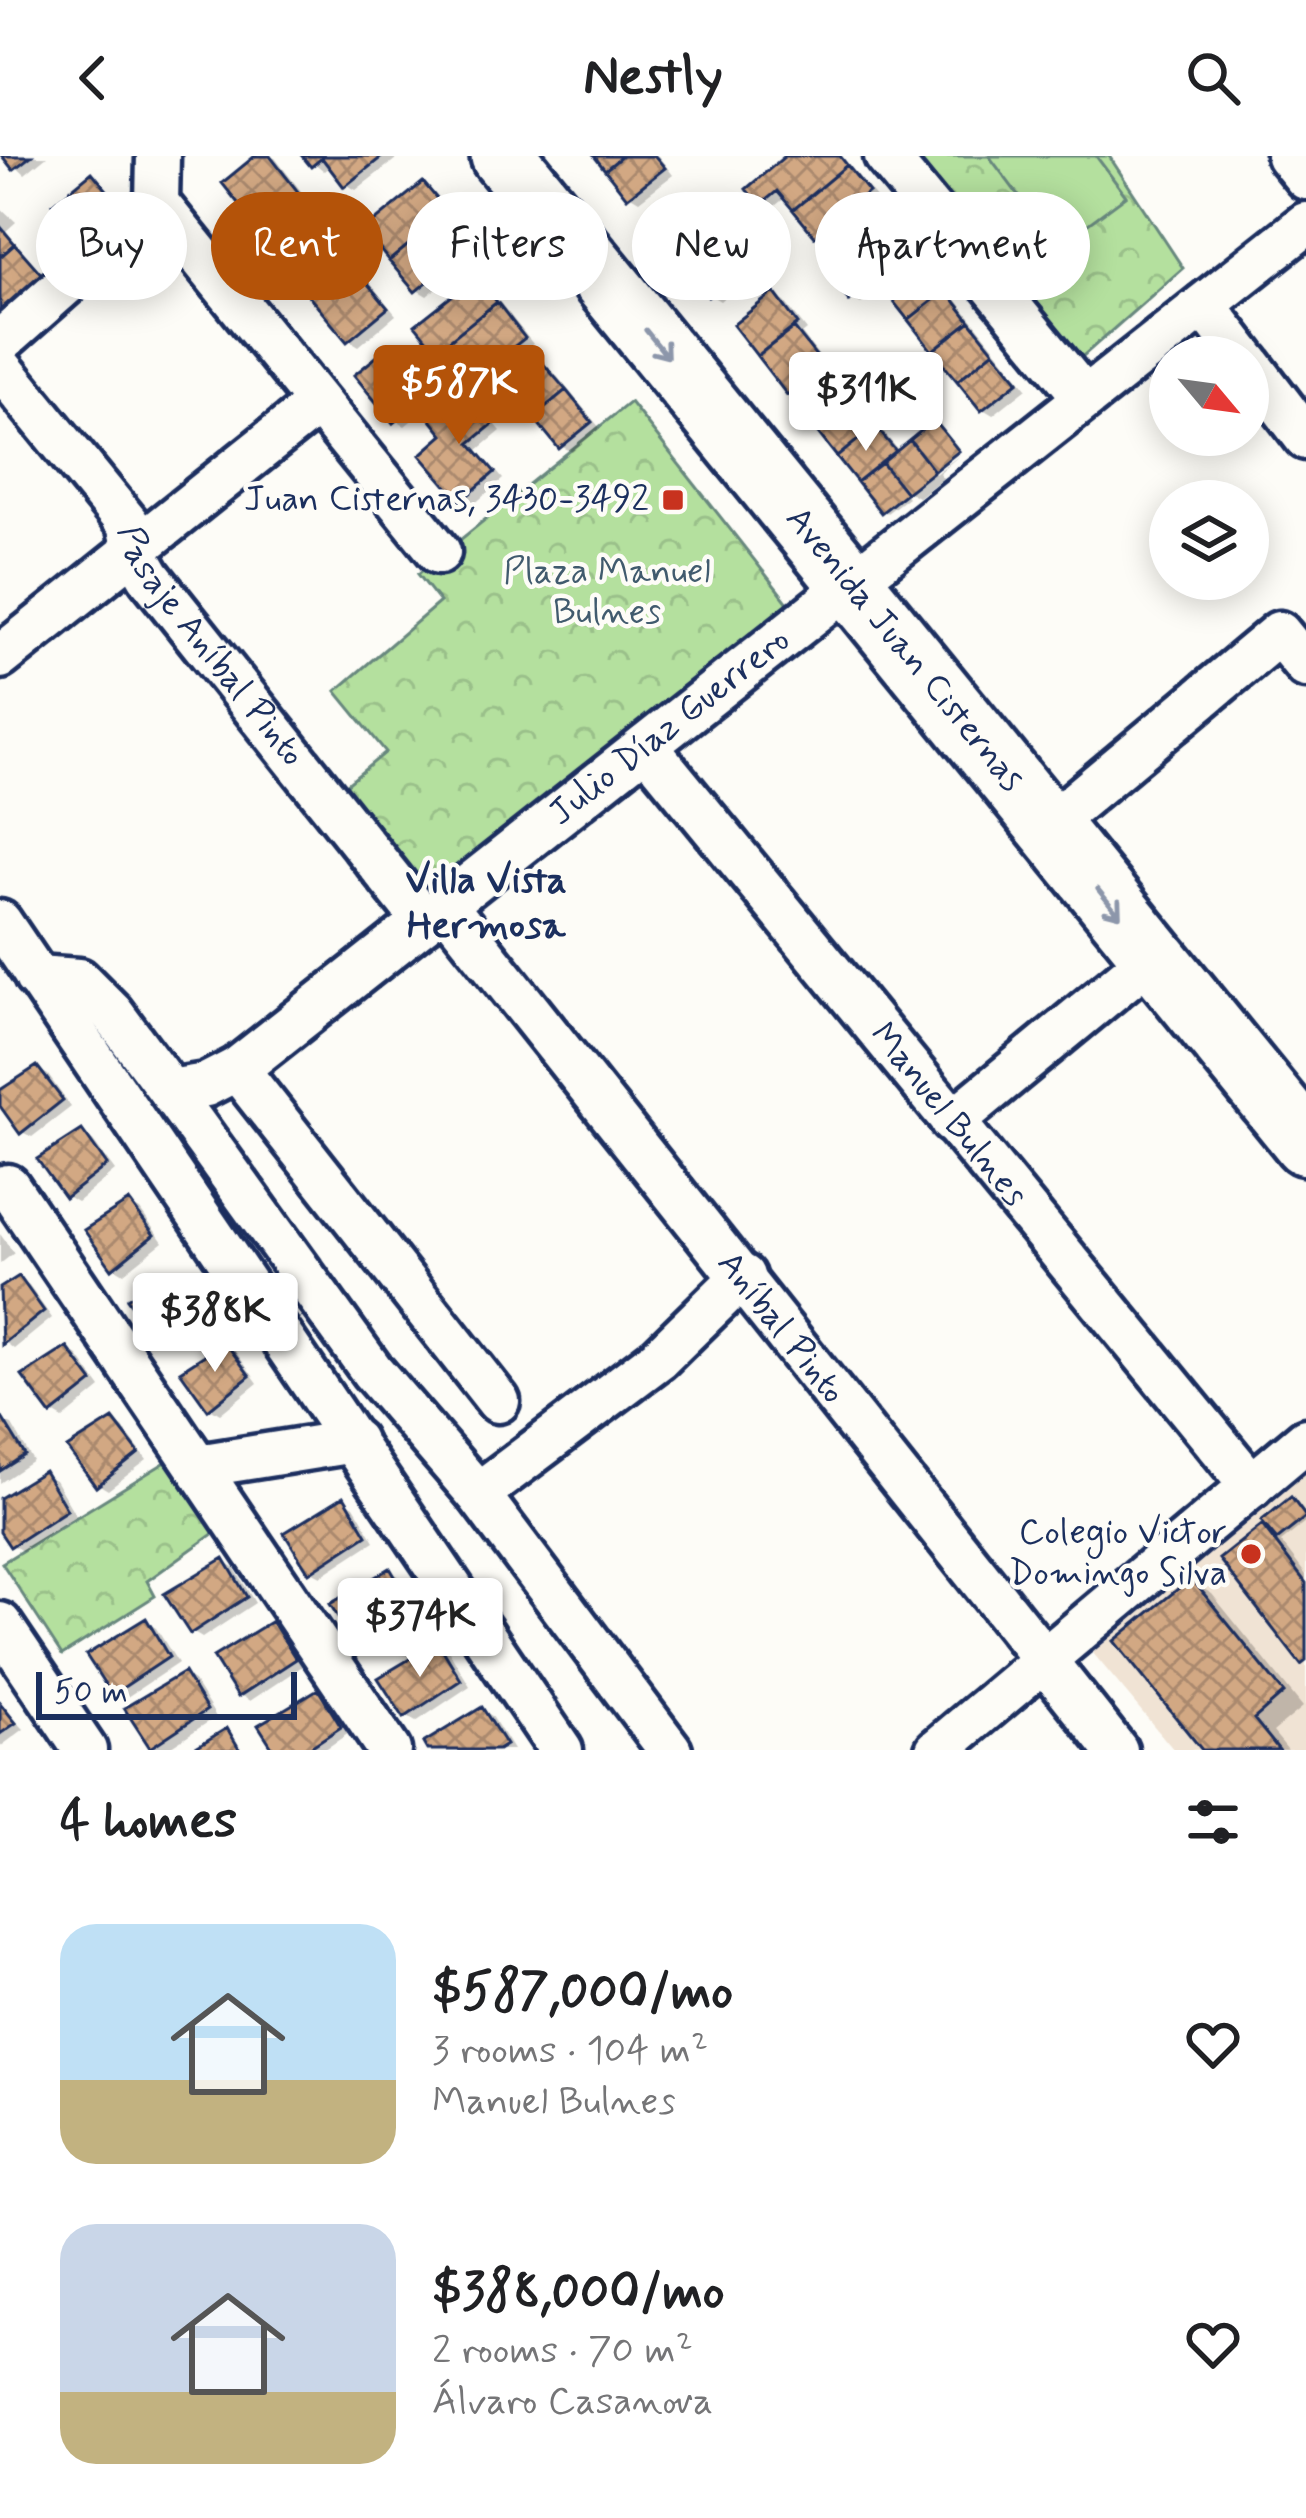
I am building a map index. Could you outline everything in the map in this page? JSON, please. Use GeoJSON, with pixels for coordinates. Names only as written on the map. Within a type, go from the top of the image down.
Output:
{"type":"FeatureCollection","features":[{"type":"Feature","properties":{"kind":"main road","name":"Avenida Juan Cisternas"},"geometry":{"type":"LineString","coordinates":[[502,156],[1152,957],[1298,1116]]}},
{"type":"Feature","properties":{"kind":"street"},"geometry":{"type":"LineString","coordinates":[[157,192],[158,156]]}},
{"type":"Feature","properties":{"kind":"street"},"geometry":{"type":"LineString","coordinates":[[886,156],[1085,398]]}},
{"type":"Feature","properties":{"kind":"street"},"geometry":{"type":"LineString","coordinates":[[1288,156],[1306,178]]}},
{"type":"Feature","properties":{"kind":"street","name":"Julio Díaz Guerrero"},"geometry":{"type":"LineString","coordinates":[[170,1091],[206,1085],[237,1069],[1306,224]]}},
{"type":"Feature","properties":{"kind":"street"},"geometry":{"type":"LineString","coordinates":[[187,241],[439,552]]}},
{"type":"Feature","properties":{"kind":"street"},"geometry":{"type":"LineString","coordinates":[[0,342],[47,300]]}},
{"type":"Feature","properties":{"kind":"street"},"geometry":{"type":"LineString","coordinates":[[1204,305],[1228,336]]}},
{"type":"Feature","properties":{"kind":"street","name":"Pasaje Aníbal Pinto"},"geometry":{"type":"LineString","coordinates":[[0,367],[128,524],[134,550],[149,576],[435,913]]}},
{"type":"Feature","properties":{"kind":"street"},"geometry":{"type":"LineString","coordinates":[[1269,390],[1306,437]]}},
{"type":"Feature","properties":{"kind":"street"},"geometry":{"type":"LineString","coordinates":[[0,657],[317,404]]}},
{"type":"Feature","properties":{"kind":"street"},"geometry":{"type":"LineString","coordinates":[[1048,826],[1279,633],[1306,666]]}},
{"type":"Feature","properties":{"kind":"street","name":"Manuel Bulnes"},"geometry":{"type":"LineString","coordinates":[[646,746],[1252,1486]]}},
{"type":"Feature","properties":{"kind":"street","name":"Aníbal Pinto"},"geometry":{"type":"LineString","coordinates":[[435,913],[743,1276],[1116,1750]]}},
{"type":"Feature","properties":{"kind":"street"},"geometry":{"type":"LineString","coordinates":[[0,922],[561,1750]]}},
{"type":"Feature","properties":{"kind":"street"},"geometry":{"type":"LineString","coordinates":[[952,1122],[1152,957]]}},
{"type":"Feature","properties":{"kind":"street"},"geometry":{"type":"LineString","coordinates":[[36,977],[79,980],[112,1013],[371,1371],[478,1494],[670,1750]]}},
{"type":"Feature","properties":{"kind":"street"},"geometry":{"type":"LineString","coordinates":[[237,1069],[498,1401]]}},
{"type":"Feature","properties":{"kind":"street"},"geometry":{"type":"LineString","coordinates":[[8,1186],[389,1750]]}},
{"type":"Feature","properties":{"kind":"street"},"geometry":{"type":"LineString","coordinates":[[478,1494],[659,1358],[743,1276]]}},
{"type":"Feature","properties":{"kind":"street"},"geometry":{"type":"LineString","coordinates":[[937,1750],[1306,1441]]}},
{"type":"Feature","properties":{"kind":"street"},"geometry":{"type":"LineString","coordinates":[[198,1466],[353,1442]]}},
{"type":"Feature","properties":{"kind":"street"},"geometry":{"type":"LineString","coordinates":[[0,1624],[85,1750]]}},
{"type":"Feature","properties":{"kind":"shaded area","name":"Colegio Victor Domingo Silva"},"geometry":{"type":"Polygon","coordinates":[[[1306,1463],[1306,1750],[1174,1750],[1087,1646],[1306,1463]]]}},
{"type":"Feature","properties":{"kind":"green space"},"geometry":{"type":"Polygon","coordinates":[[[906,156],[1109,156],[1183,268],[1075,363],[1024,300],[1090,300],[1090,192],[935,192],[906,156]]]}},
{"type":"Feature","properties":{"kind":"green space"},"geometry":{"type":"Polygon","coordinates":[[[989,156],[1096,156],[1126,196],[1090,223],[1090,192],[1016,192],[989,156]]]}},
{"type":"Feature","properties":{"kind":"green space","name":"Plaza Manuel Bulnes"},"geometry":{"type":"Polygon","coordinates":[[[630,402],[796,613],[428,904],[340,790],[386,752],[336,691],[440,602],[418,574],[630,402]]]}},
{"type":"Feature","properties":{"kind":"green space"},"geometry":{"type":"Polygon","coordinates":[[[169,1460],[217,1531],[147,1581],[155,1596],[62,1655],[2,1563],[169,1460]]]}},
{"type":"Feature","properties":{"kind":"building"},"geometry":{"type":"Polygon","coordinates":[[[2,156],[31,156],[13,170],[2,156]]]}},
{"type":"Feature","properties":{"kind":"building"},"geometry":{"type":"Polygon","coordinates":[[[255,156],[270,156],[298,192],[229,192],[222,183],[255,156]]]}},
{"type":"Feature","properties":{"kind":"building"},"geometry":{"type":"Polygon","coordinates":[[[302,156],[383,156],[344,187],[322,158],[311,167],[302,156]]]}},
{"type":"Feature","properties":{"kind":"building"},"geometry":{"type":"Polygon","coordinates":[[[594,156],[622,156],[605,170],[594,156]]]}},
{"type":"Feature","properties":{"kind":"building"},"geometry":{"type":"Polygon","coordinates":[[[622,156],[655,156],[665,168],[627,198],[605,170],[622,156]]]}},
{"type":"Feature","properties":{"kind":"building"},"geometry":{"type":"Polygon","coordinates":[[[785,156],[840,156],[847,165],[793,210],[791,192],[746,189],[785,156]]]}},
{"type":"Feature","properties":{"kind":"building"},"geometry":{"type":"Polygon","coordinates":[[[847,165],[869,192],[815,192],[815,237],[793,210],[847,165]]]}},
{"type":"Feature","properties":{"kind":"building"},"geometry":{"type":"Polygon","coordinates":[[[92,172],[108,192],[68,192],[92,172]]]}},
{"type":"Feature","properties":{"kind":"building"},"geometry":{"type":"Polygon","coordinates":[[[423,182],[431,192],[411,192],[423,182]]]}},
{"type":"Feature","properties":{"kind":"building"},"geometry":{"type":"Polygon","coordinates":[[[407,195],[407,246],[389,261],[383,254],[383,215],[407,195]]]}},
{"type":"Feature","properties":{"kind":"building"},"geometry":{"type":"Polygon","coordinates":[[[0,226],[15,244],[0,257],[0,226]]]}},
{"type":"Feature","properties":{"kind":"building"},"geometry":{"type":"Polygon","coordinates":[[[15,244],[36,268],[36,284],[0,316],[0,257],[15,244]]]}},
{"type":"Feature","properties":{"kind":"building"},"geometry":{"type":"Polygon","coordinates":[[[407,246],[407,282],[389,261],[407,246]]]}},
{"type":"Feature","properties":{"kind":"building"},"geometry":{"type":"Polygon","coordinates":[[[312,300],[381,300],[388,308],[347,342],[312,300]]]}},
{"type":"Feature","properties":{"kind":"building"},"geometry":{"type":"Polygon","coordinates":[[[447,300],[497,302],[436,351],[415,325],[447,300]]]}},
{"type":"Feature","properties":{"kind":"building"},"geometry":{"type":"Polygon","coordinates":[[[764,300],[780,300],[798,324],[757,356],[733,325],[764,300]]]}},
{"type":"Feature","properties":{"kind":"building"},"geometry":{"type":"Polygon","coordinates":[[[892,300],[933,300],[908,320],[892,300]]]}},
{"type":"Feature","properties":{"kind":"building"},"geometry":{"type":"Polygon","coordinates":[[[933,300],[954,300],[970,321],[932,351],[908,320],[933,300]]]}},
{"type":"Feature","properties":{"kind":"building"},"geometry":{"type":"Polygon","coordinates":[[[497,302],[525,338],[487,368],[476,355],[453,373],[436,351],[497,302]]]}},
{"type":"Feature","properties":{"kind":"building"},"geometry":{"type":"Polygon","coordinates":[[[970,321],[994,351],[957,381],[932,351],[970,321]]]}},
{"type":"Feature","properties":{"kind":"building"},"geometry":{"type":"Polygon","coordinates":[[[794,328],[824,366],[787,395],[757,356],[794,328]]]}},
{"type":"Feature","properties":{"kind":"building"},"geometry":{"type":"Polygon","coordinates":[[[392,344],[431,391],[393,423],[354,375],[392,344]]]}},
{"type":"Feature","properties":{"kind":"building"},"geometry":{"type":"Polygon","coordinates":[[[994,351],[1019,381],[981,411],[957,381],[994,351]]]}},
{"type":"Feature","properties":{"kind":"building"},"geometry":{"type":"Polygon","coordinates":[[[541,361],[566,390],[533,417],[509,388],[541,361]]]}},
{"type":"Feature","properties":{"kind":"building"},"geometry":{"type":"Polygon","coordinates":[[[866,380],[883,401],[899,387],[908,399],[837,457],[811,424],[866,380]]]}},
{"type":"Feature","properties":{"kind":"building"},"geometry":{"type":"Polygon","coordinates":[[[464,390],[493,424],[470,443],[495,472],[460,502],[420,455],[443,435],[430,419],[464,390]]]}},
{"type":"Feature","properties":{"kind":"building"},"geometry":{"type":"Polygon","coordinates":[[[566,390],[592,422],[559,449],[533,417],[566,390]]]}},
{"type":"Feature","properties":{"kind":"building"},"geometry":{"type":"Polygon","coordinates":[[[934,420],[959,451],[934,471],[910,440],[934,420]]]}},
{"type":"Feature","properties":{"kind":"building"},"geometry":{"type":"Polygon","coordinates":[[[875,426],[896,451],[857,482],[837,457],[875,426]]]}},
{"type":"Feature","properties":{"kind":"building"},"geometry":{"type":"Polygon","coordinates":[[[910,440],[934,471],[906,493],[882,463],[910,440]]]}},
{"type":"Feature","properties":{"kind":"building"},"geometry":{"type":"Polygon","coordinates":[[[882,463],[906,493],[881,513],[857,482],[882,463]]]}},
{"type":"Feature","properties":{"kind":"building"},"geometry":{"type":"Polygon","coordinates":[[[37,1066],[63,1100],[20,1134],[0,1106],[0,1090],[37,1066]]]}},
{"type":"Feature","properties":{"kind":"building"},"geometry":{"type":"Polygon","coordinates":[[[82,1130],[107,1165],[65,1198],[37,1159],[82,1130]]]}},
{"type":"Feature","properties":{"kind":"building"},"geometry":{"type":"Polygon","coordinates":[[[129,1201],[154,1235],[112,1269],[84,1230],[129,1201]]]}},
{"type":"Feature","properties":{"kind":"building"},"geometry":{"type":"Polygon","coordinates":[[[173,1270],[198,1304],[155,1338],[127,1299],[173,1270]]]}},
{"type":"Feature","properties":{"kind":"building"},"geometry":{"type":"Polygon","coordinates":[[[19,1276],[44,1311],[2,1345],[0,1288],[19,1276]]]}},
{"type":"Feature","properties":{"kind":"building"},"geometry":{"type":"Polygon","coordinates":[[[225,1342],[250,1376],[208,1410],[180,1371],[225,1342]]]}},
{"type":"Feature","properties":{"kind":"building"},"geometry":{"type":"Polygon","coordinates":[[[67,1347],[93,1382],[51,1415],[22,1376],[67,1347]]]}},
{"type":"Feature","properties":{"kind":"building"},"geometry":{"type":"Polygon","coordinates":[[[0,1417],[25,1455],[0,1471],[0,1417]]]}},
{"type":"Feature","properties":{"kind":"building"},"geometry":{"type":"Polygon","coordinates":[[[113,1419],[139,1453],[96,1487],[67,1448],[113,1419]]]}},
{"type":"Feature","properties":{"kind":"building"},"geometry":{"type":"Polygon","coordinates":[[[44,1471],[67,1510],[10,1547],[0,1532],[0,1498],[44,1471]]]}},
{"type":"Feature","properties":{"kind":"building"},"geometry":{"type":"Polygon","coordinates":[[[344,1496],[367,1535],[309,1573],[284,1533],[344,1496]]]}},
{"type":"Feature","properties":{"kind":"building"},"geometry":{"type":"Polygon","coordinates":[[[1291,1497],[1306,1517],[1277,1540],[1261,1521],[1291,1497]]]}},
{"type":"Feature","properties":{"kind":"building"},"geometry":{"type":"Polygon","coordinates":[[[1262,1525],[1306,1583],[1306,1661],[1301,1665],[1219,1559],[1262,1525]]]}},
{"type":"Feature","properties":{"kind":"building"},"geometry":{"type":"Polygon","coordinates":[[[224,1558],[247,1597],[190,1634],[164,1594],[224,1558]]]}},
{"type":"Feature","properties":{"kind":"building"},"geometry":{"type":"Polygon","coordinates":[[[390,1568],[413,1607],[355,1644],[330,1604],[390,1568]]]}},
{"type":"Feature","properties":{"kind":"building"},"geometry":{"type":"Polygon","coordinates":[[[1191,1578],[1284,1693],[1254,1719],[1279,1750],[1202,1750],[1114,1641],[1191,1578]]]}},
{"type":"Feature","properties":{"kind":"building"},"geometry":{"type":"Polygon","coordinates":[[[146,1618],[169,1657],[112,1695],[86,1655],[146,1618]]]}},
{"type":"Feature","properties":{"kind":"building"},"geometry":{"type":"Polygon","coordinates":[[[272,1621],[296,1659],[238,1697],[213,1657],[272,1621]]]}},
{"type":"Feature","properties":{"kind":"building"},"geometry":{"type":"Polygon","coordinates":[[[438,1642],[461,1680],[404,1718],[378,1678],[438,1642]]]}},
{"type":"Feature","properties":{"kind":"building"},"geometry":{"type":"Polygon","coordinates":[[[184,1672],[207,1710],[150,1748],[124,1708],[184,1672]]]}},
{"type":"Feature","properties":{"kind":"building"},"geometry":{"type":"Polygon","coordinates":[[[318,1689],[341,1727],[306,1750],[274,1750],[258,1725],[318,1689]]]}},
{"type":"Feature","properties":{"kind":"building"},"geometry":{"type":"Polygon","coordinates":[[[0,1703],[16,1723],[0,1734],[0,1703]]]}},
{"type":"Feature","properties":{"kind":"building"},"geometry":{"type":"Polygon","coordinates":[[[482,1707],[506,1745],[498,1750],[427,1750],[423,1743],[482,1707]]]}},
{"type":"Feature","properties":{"kind":"building"},"geometry":{"type":"Polygon","coordinates":[[[227,1728],[240,1750],[191,1750],[227,1728]]]}},
{"type":"Feature","properties":{"kind":"place","name":"Juan Cisternas, 3430-3492"},"geometry":{"type":"Point","coordinates":[673,500]}},
{"type":"Feature","properties":{"kind":"place","name":"Colegio Victor Domingo Silva"},"geometry":{"type":"Point","coordinates":[1251,1554]}},
{"type":"Feature","properties":{"kind":"district","name":"Villa Vista Hermosa"},"geometry":{"type":"Point","coordinates":[486,904]}}]}
